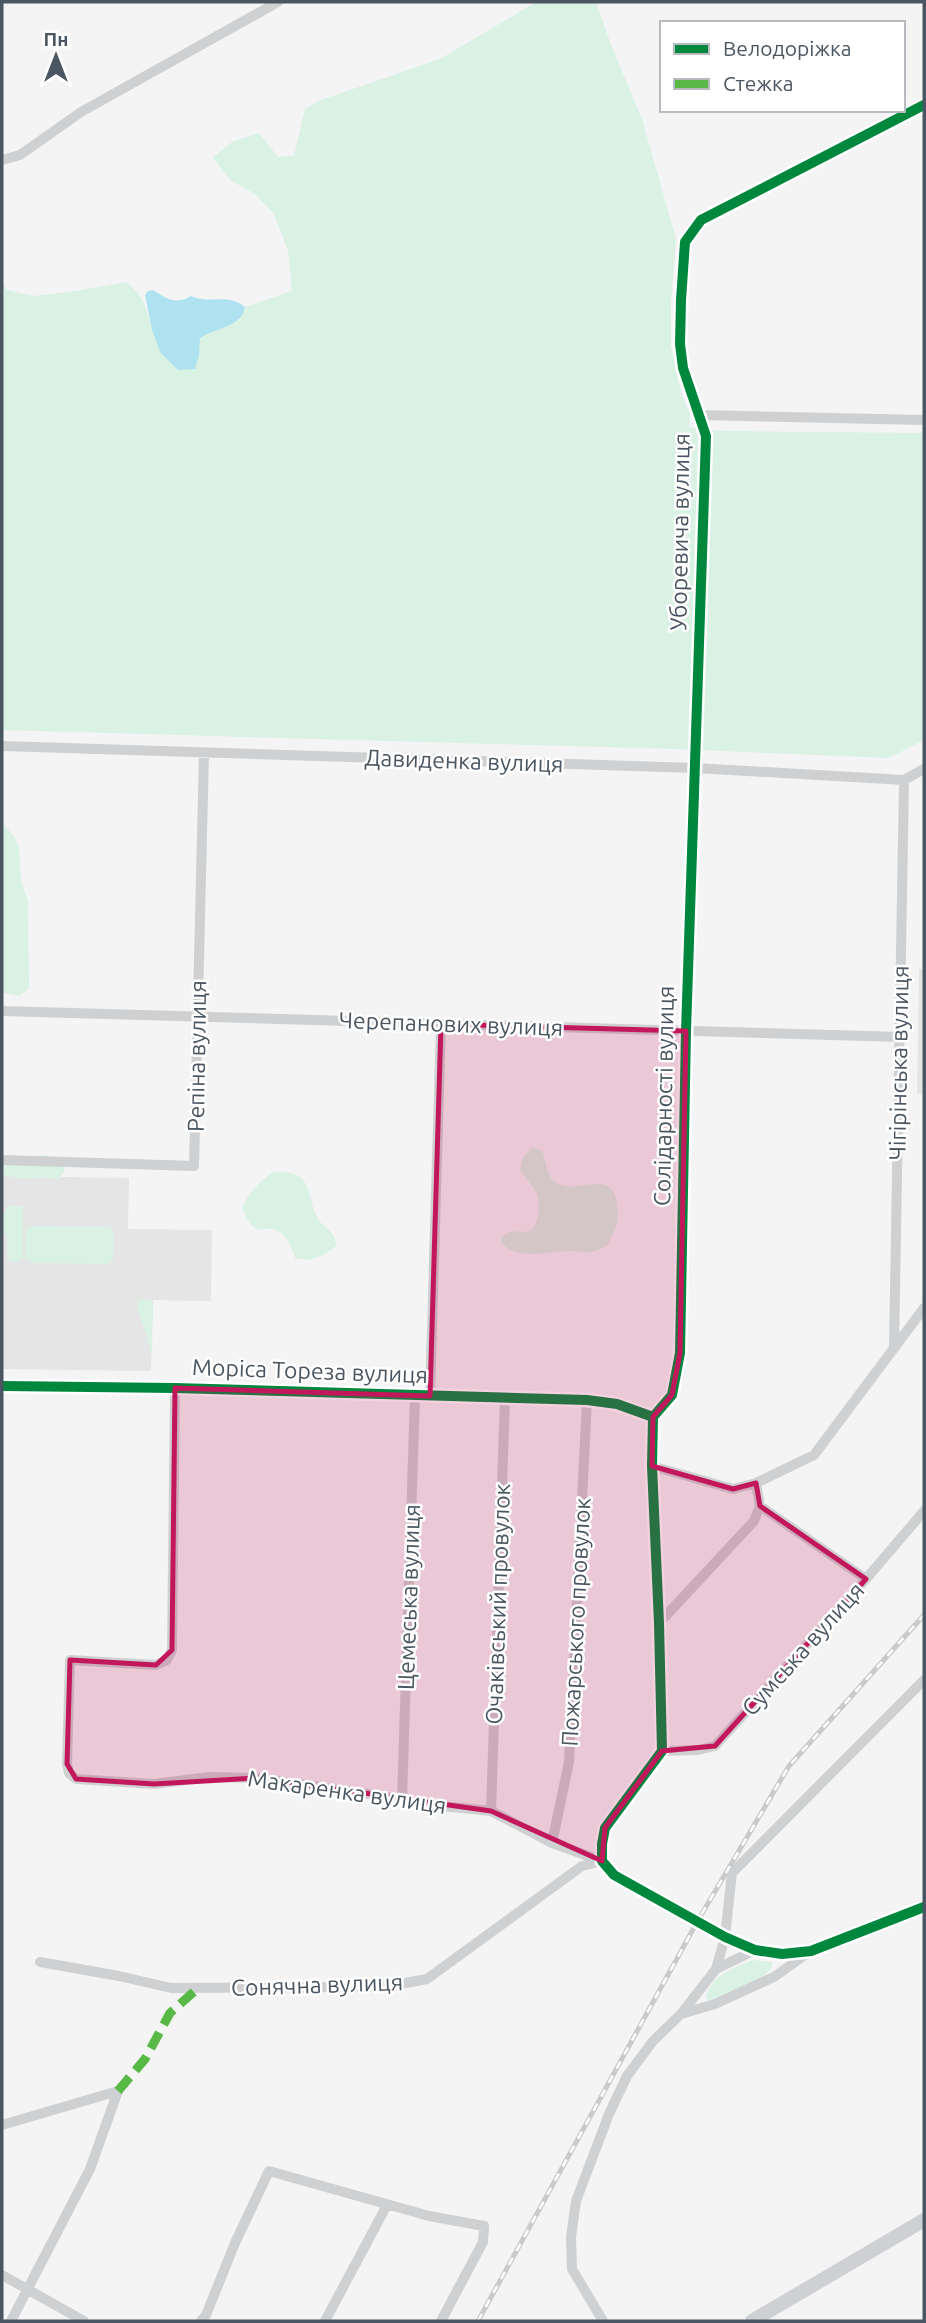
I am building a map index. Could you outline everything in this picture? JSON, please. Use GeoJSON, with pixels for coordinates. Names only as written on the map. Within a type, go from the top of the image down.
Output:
{"type":"FeatureCollection","features":[{"type":"Feature","properties":{"kind":"street"},"geometry":{"type":"LineString","coordinates":[[2,160],[20,155],[81,112],[278,2]]}},
{"type":"Feature","properties":{"kind":"street","name":"Уборевича вулиця"},"geometry":{"type":"LineString","coordinates":[[695,768],[706,436],[683,368],[680,344],[685,242],[701,220],[924,105]]}},
{"type":"Feature","properties":{"kind":"street"},"geometry":{"type":"LineString","coordinates":[[700,415],[924,420]]}},
{"type":"Feature","properties":{"kind":"street","name":"Давиденка вулиця"},"geometry":{"type":"LineString","coordinates":[[2,746],[695,768],[904,780]]}},
{"type":"Feature","properties":{"kind":"street","name":"Репiна вулиця"},"geometry":{"type":"LineString","coordinates":[[2,1160],[194,1166],[204,753]]}},
{"type":"Feature","properties":{"kind":"street","name":"Солідарності вулиця"},"geometry":{"type":"LineString","coordinates":[[653,1417],[672,1395],[680,1353],[686,1031],[695,768]]}},
{"type":"Feature","properties":{"kind":"street"},"geometry":{"type":"LineString","coordinates":[[904,780],[924,769]]}},
{"type":"Feature","properties":{"kind":"street","name":"Чiгiрiнська вулиця"},"geometry":{"type":"LineString","coordinates":[[894,1347],[904,780]]}},
{"type":"Feature","properties":{"kind":"street","name":"Черепанових вулиця"},"geometry":{"type":"LineString","coordinates":[[2,1011],[900,1037]]}},
{"type":"Feature","properties":{"kind":"street","name":"Цемеська вулиця"},"geometry":{"type":"LineString","coordinates":[[402,1799],[441,1024]]}},
{"type":"Feature","properties":{"kind":"street"},"geometry":{"type":"LineString","coordinates":[[652,1466],[733,1489],[756,1483],[814,1455],[924,1308]]}},
{"type":"Feature","properties":{"kind":"street","name":"Моріса Тореза вулиця"},"geometry":{"type":"LineString","coordinates":[[2,1386],[175,1388],[587,1400],[617,1404],[653,1417]]}},
{"type":"Feature","properties":{"kind":"street","name":"Макаренка вулиця"},"geometry":{"type":"LineString","coordinates":[[175,1388],[172,1650],[167,1660],[156,1665],[70,1660],[69,1773],[76,1779],[154,1784],[209,1777],[258,1778],[402,1799],[412,1803],[491,1811],[552,1843],[602,1861]]}},
{"type":"Feature","properties":{"kind":"street","name":"Очакiвський провулок"},"geometry":{"type":"LineString","coordinates":[[491,1811],[505,1398]]}},
{"type":"Feature","properties":{"kind":"street","name":"Пожарського провулок"},"geometry":{"type":"LineString","coordinates":[[552,1843],[569,1762],[587,1400]]}},
{"type":"Feature","properties":{"kind":"street"},"geometry":{"type":"LineString","coordinates":[[653,1417],[652,1466],[662,1751],[605,1828],[602,1861],[614,1875],[725,1937],[755,1950],[782,1954],[811,1951]]}},
{"type":"Feature","properties":{"kind":"street"},"geometry":{"type":"LineString","coordinates":[[659,1623],[754,1521],[760,1506],[756,1483]]}},
{"type":"Feature","properties":{"kind":"street"},"geometry":{"type":"LineString","coordinates":[[760,1506],[866,1579]]}},
{"type":"Feature","properties":{"kind":"street","name":"Сумська вулиця"},"geometry":{"type":"LineString","coordinates":[[662,1751],[698,1750],[715,1746],[924,1511]]}},
{"type":"Feature","properties":{"kind":"street"},"geometry":{"type":"LineString","coordinates":[[603,2321],[572,2269],[571,2237],[576,2202],[626,2076],[653,2041],[681,2014],[716,1969],[725,1937],[732,1873],[924,1680]]}},
{"type":"Feature","properties":{"kind":"street","name":"Сонячна вулиця"},"geometry":{"type":"LineString","coordinates":[[40,1962],[171,1988],[383,1987],[427,1979],[582,1866],[602,1861]]}},
{"type":"Feature","properties":{"kind":"street"},"geometry":{"type":"LineString","coordinates":[[681,2014],[715,2004],[774,1977],[811,1951],[924,1906]]}},
{"type":"Feature","properties":{"kind":"street"},"geometry":{"type":"LineString","coordinates":[[716,1969],[755,1950]]}},
{"type":"Feature","properties":{"kind":"street"},"geometry":{"type":"LineString","coordinates":[[2,2125],[118,2091],[90,2169],[11,2321]]}},
{"type":"Feature","properties":{"kind":"street"},"geometry":{"type":"LineString","coordinates":[[201,2321],[269,2171],[429,2216],[484,2226],[483,2242],[441,2321]]}},
{"type":"Feature","properties":{"kind":"street"},"geometry":{"type":"LineString","coordinates":[[325,2321],[387,2205]]}},
{"type":"Feature","properties":{"kind":"street"},"geometry":{"type":"LineString","coordinates":[[751,2321],[924,2220]]}},
{"type":"Feature","properties":{"kind":"street"},"geometry":{"type":"LineString","coordinates":[[2,2275],[84,2321]]}},
{"type":"Feature","properties":{"kind":"highlighted area"},"geometry":{"type":"Polygon","coordinates":[[[441,1024],[686,1031],[680,1353],[672,1395],[653,1417],[652,1466],[733,1489],[756,1483],[760,1506],[866,1579],[715,1746],[662,1751],[605,1828],[602,1861],[491,1811],[258,1778],[154,1784],[76,1779],[67,1764],[70,1660],[156,1665],[172,1650],[175,1388],[430,1396],[441,1024]]]}},
{"type":"Feature","properties":{"kind":"shaded area"},"geometry":{"type":"Polygon","coordinates":[[[919,969],[924,969],[924,1094],[917,1094],[919,969]]]}},
{"type":"Feature","properties":{"kind":"shaded area"},"geometry":{"type":"Polygon","coordinates":[[[2,1176],[129,1178],[128,1229],[212,1230],[211,1301],[153,1300],[151,1371],[2,1369],[2,1176]]]}},
{"type":"Feature","properties":{"kind":"green space"},"geometry":{"type":"Polygon","coordinates":[[[536,2],[596,2],[642,119],[676,239],[671,346],[681,393],[690,414],[689,427],[723,431],[924,433],[924,740],[889,758],[673,749],[2,730],[2,283],[7,290],[34,296],[126,282],[140,297],[152,330],[199,355],[200,338],[234,323],[243,314],[245,307],[292,291],[288,251],[274,214],[255,194],[230,180],[213,157],[232,142],[259,133],[278,157],[294,156],[305,109],[318,101],[440,59],[536,2]]]}},
{"type":"Feature","properties":{"kind":"green space"},"geometry":{"type":"Polygon","coordinates":[[[2,822],[15,838],[19,848],[21,881],[28,902],[29,988],[20,996],[2,992],[2,822]]]}},
{"type":"Feature","properties":{"kind":"green space"},"geometry":{"type":"Polygon","coordinates":[[[532,1147],[542,1151],[549,1174],[558,1184],[600,1184],[613,1190],[618,1218],[607,1246],[592,1252],[524,1254],[515,1252],[501,1242],[502,1237],[509,1232],[533,1229],[537,1220],[537,1194],[520,1170],[522,1159],[532,1147]]]}},
{"type":"Feature","properties":{"kind":"green space"},"geometry":{"type":"Polygon","coordinates":[[[44,1155],[56,1158],[64,1167],[64,1172],[57,1180],[2,1175],[2,1164],[17,1163],[44,1155]]]}},
{"type":"Feature","properties":{"kind":"green space"},"geometry":{"type":"Polygon","coordinates":[[[273,1172],[286,1172],[302,1179],[318,1219],[332,1234],[336,1246],[317,1258],[295,1258],[288,1241],[281,1233],[252,1226],[242,1208],[255,1188],[273,1172]]]}},
{"type":"Feature","properties":{"kind":"green space"},"geometry":{"type":"Polygon","coordinates":[[[8,1206],[23,1206],[23,1257],[20,1261],[7,1259],[7,1234],[2,1233],[2,1216],[8,1206]]]}},
{"type":"Feature","properties":{"kind":"green space"},"geometry":{"type":"Polygon","coordinates":[[[31,1226],[109,1227],[114,1231],[113,1260],[109,1264],[32,1263],[25,1259],[26,1230],[31,1226]]]}},
{"type":"Feature","properties":{"kind":"green space"},"geometry":{"type":"Polygon","coordinates":[[[140,1299],[153,1300],[152,1355],[137,1305],[140,1299]]]}},
{"type":"Feature","properties":{"kind":"green space"},"geometry":{"type":"Polygon","coordinates":[[[753,1960],[772,1962],[772,1967],[760,1979],[744,1988],[709,2000],[706,1997],[718,1977],[753,1960]]]}},
{"type":"Feature","properties":{"kind":"water"},"geometry":{"type":"Polygon","coordinates":[[[153,290],[172,300],[191,296],[225,299],[245,307],[243,314],[234,323],[200,338],[195,369],[178,370],[160,352],[152,330],[145,295],[153,290]]]}},
{"type":"Feature","properties":{"kind":"railway"},"geometry":{"type":"LineString","coordinates":[[478,2321],[697,1922],[789,1766],[924,1615]]}},
{"type":"Feature","properties":{"kind":"marked path"},"geometry":{"type":"LineString","coordinates":[[118,2091],[145,2059],[170,2013],[198,1988]]}},
{"type":"Feature","properties":{"kind":"cycle path"},"geometry":{"type":"LineString","coordinates":[[653,1417],[672,1395],[680,1353],[686,1031],[706,436],[683,368],[680,344],[685,242],[701,220],[924,105]]}},
{"type":"Feature","properties":{"kind":"cycle path"},"geometry":{"type":"LineString","coordinates":[[2,1386],[175,1388],[587,1400],[617,1404],[653,1417],[652,1466],[662,1751],[605,1828],[602,1861],[614,1875],[725,1937],[755,1950],[782,1954],[811,1951],[924,1907]]}}]}
